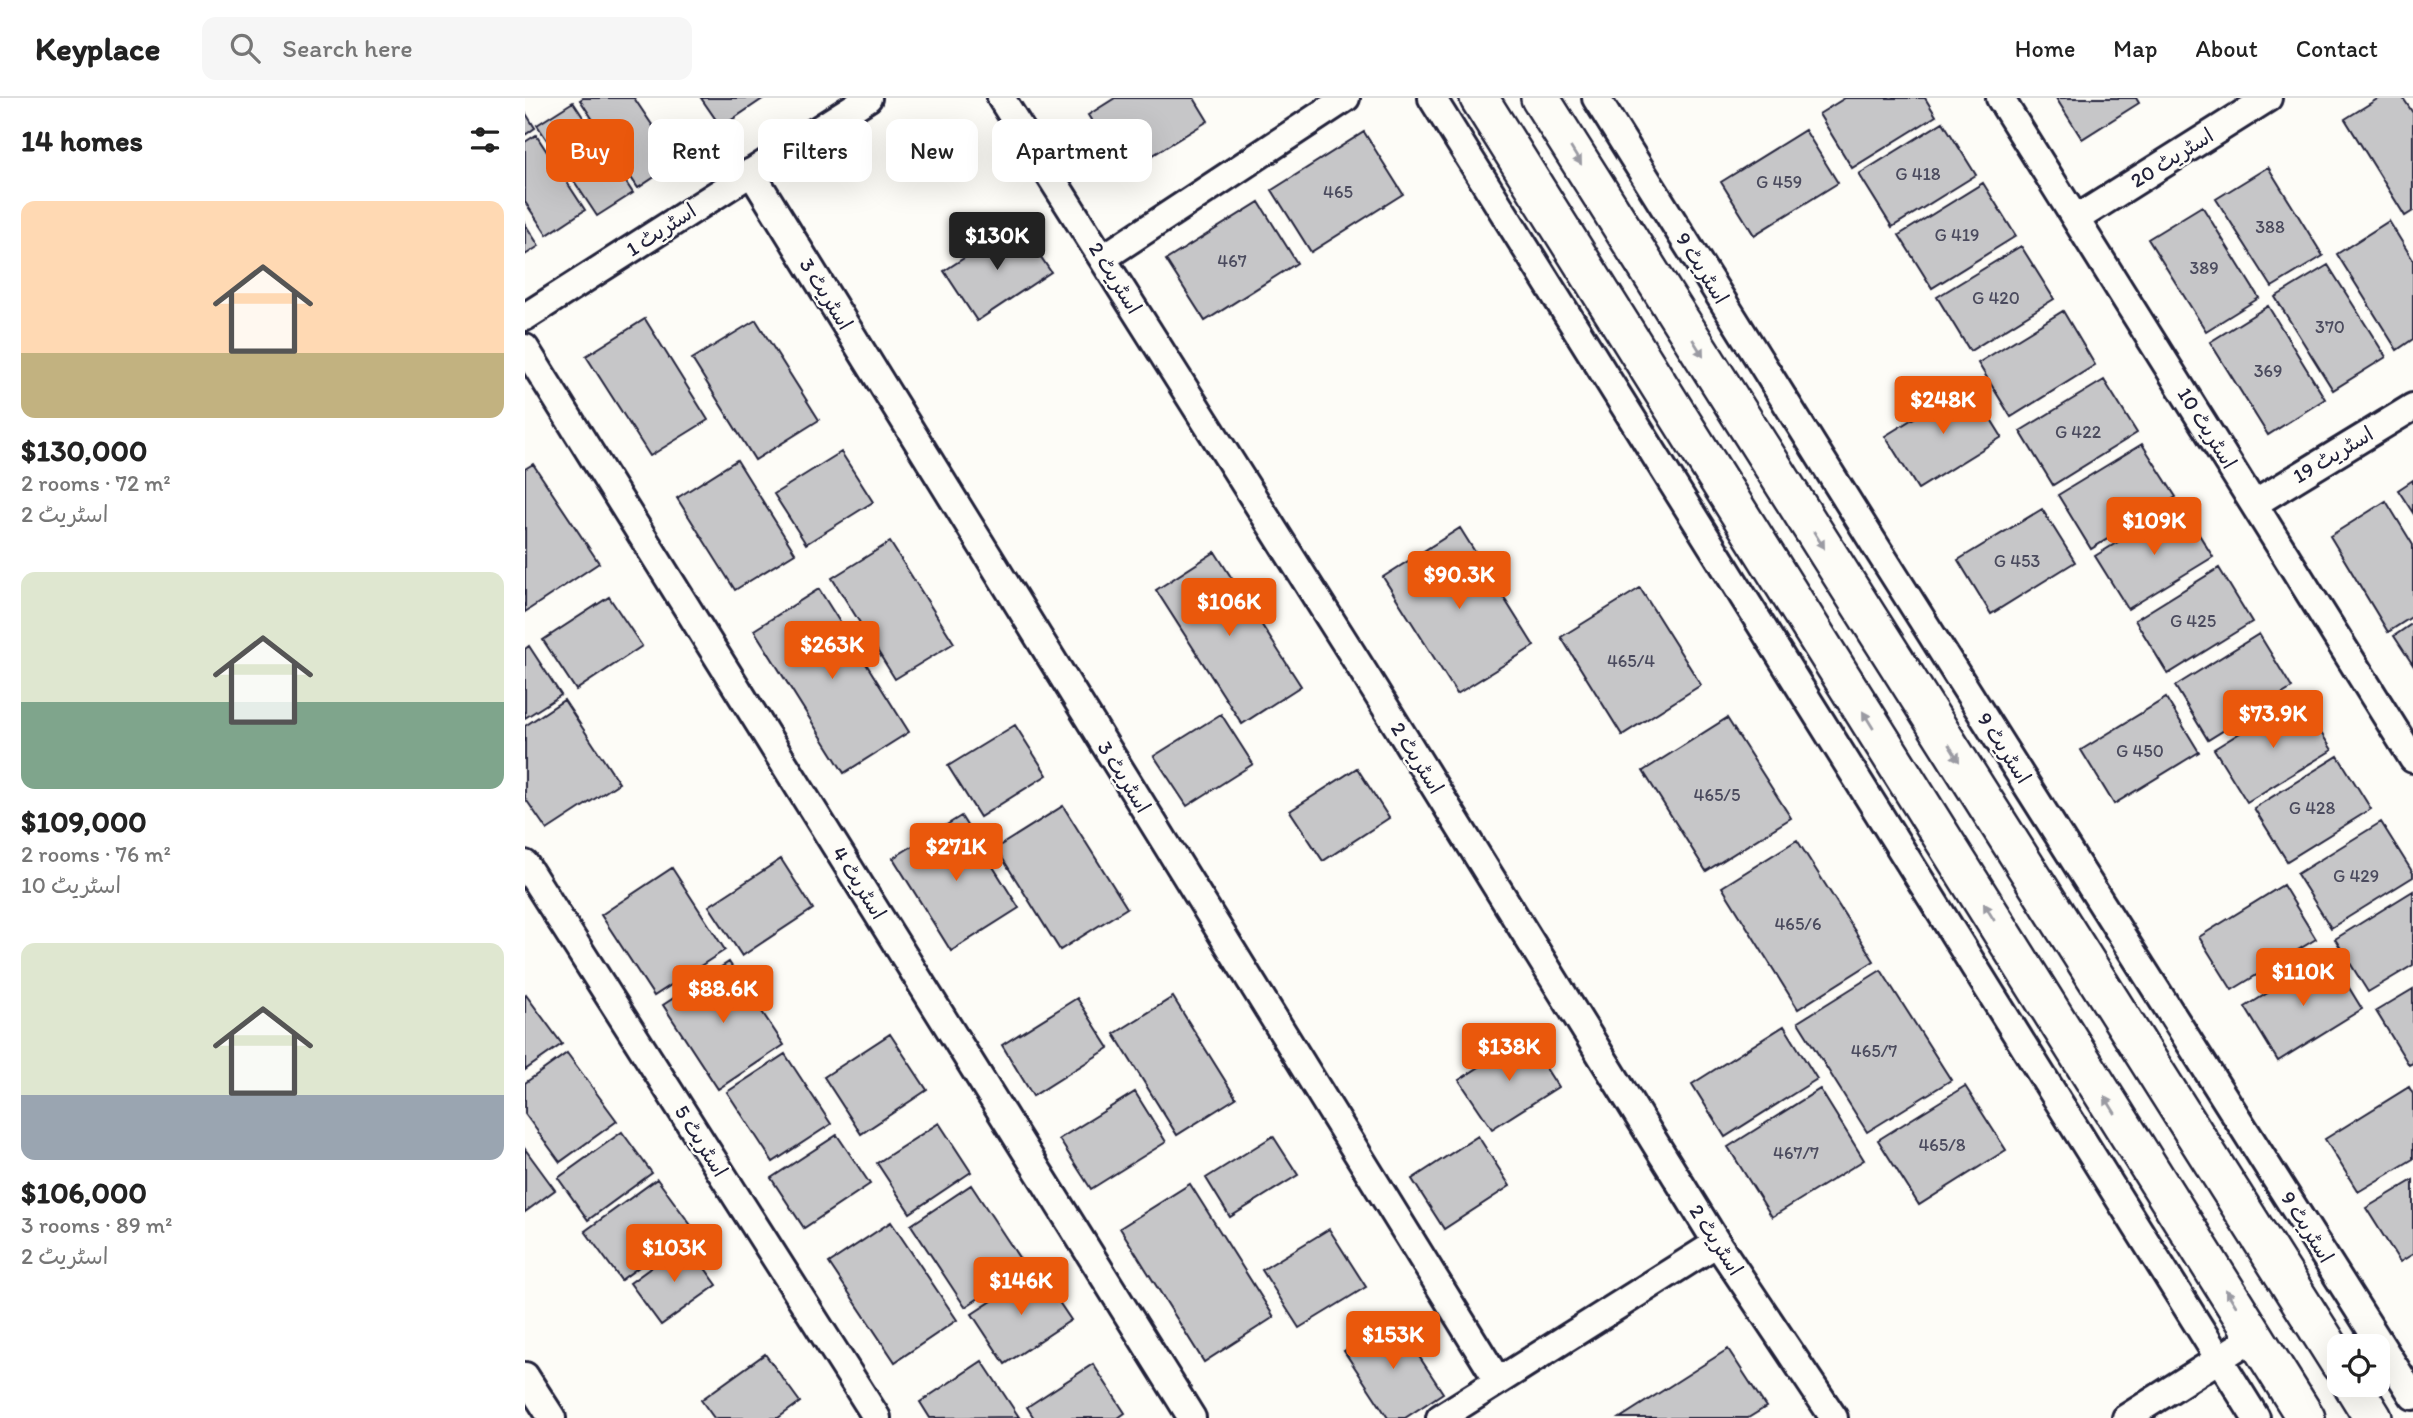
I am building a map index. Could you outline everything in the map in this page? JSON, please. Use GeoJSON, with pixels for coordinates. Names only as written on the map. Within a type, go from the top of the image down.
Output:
{"type":"FeatureCollection","features":[{"type":"Feature","properties":{"kind":"main road"},"geometry":{"type":"LineString","coordinates":[[1479,98],[2306,1418]]}},
{"type":"Feature","properties":{"kind":"main road"},"geometry":{"type":"LineString","coordinates":[[1540,98],[2327,1343]]}},
{"type":"Feature","properties":{"kind":"main road"},"geometry":{"type":"LineString","coordinates":[[2360,1397],[2373,1418]]}},
{"type":"Feature","properties":{"kind":"street","name":"اسٹریٹ 1"},"geometry":{"type":"LineString","coordinates":[[525,317],[868,98]]}},
{"type":"Feature","properties":{"kind":"street","name":"اسٹریٹ 2"},"geometry":{"type":"LineString","coordinates":[[1001,98],[1717,1243],[1834,1418]]}},
{"type":"Feature","properties":{"kind":"street"},"geometry":{"type":"LineString","coordinates":[[1103,258],[1346,98]]}},
{"type":"Feature","properties":{"kind":"street"},"geometry":{"type":"LineString","coordinates":[[1432,98],[2256,1418]]}},
{"type":"Feature","properties":{"kind":"street","name":"اسٹریٹ 9"},"geometry":{"type":"LineString","coordinates":[[1596,98],[2413,1396]]}},
{"type":"Feature","properties":{"kind":"street","name":"اسٹریٹ 10"},"geometry":{"type":"LineString","coordinates":[[2000,98],[2413,759]]}},
{"type":"Feature","properties":{"kind":"street","name":"اسٹریٹ 20"},"geometry":{"type":"LineString","coordinates":[[2076,219],[2268,98]]}},
{"type":"Feature","properties":{"kind":"street","name":"اسٹریٹ 3"},"geometry":{"type":"LineString","coordinates":[[751,173],[1498,1381]]}},
{"type":"Feature","properties":{"kind":"street","name":"اسٹریٹ 4"},"geometry":{"type":"LineString","coordinates":[[525,348],[1192,1418]]}},
{"type":"Feature","properties":{"kind":"street","name":"اسٹریٹ 19"},"geometry":{"type":"LineString","coordinates":[[2254,504],[2413,407]]}},
{"type":"Feature","properties":{"kind":"street","name":"اسٹریٹ 5"},"geometry":{"type":"LineString","coordinates":[[525,864],[877,1418]]}},
{"type":"Feature","properties":{"kind":"street"},"geometry":{"type":"LineString","coordinates":[[1440,1418],[1717,1243]]}},
{"type":"Feature","properties":{"kind":"street"},"geometry":{"type":"LineString","coordinates":[[2126,1418],[2255,1336]]}},
{"type":"Feature","properties":{"kind":"street"},"geometry":{"type":"LineString","coordinates":[[525,1376],[552,1418]]}},
{"type":"Feature","properties":{"kind":"building"},"geometry":{"type":"Polygon","coordinates":[[[634,98],[648,119],[648,181],[638,188],[634,182],[634,119],[593,119],[580,100],[634,98]]]}},
{"type":"Feature","properties":{"kind":"building"},"geometry":{"type":"Polygon","coordinates":[[[701,98],[764,98],[733,119],[715,119],[701,98]]]}},
{"type":"Feature","properties":{"kind":"building"},"geometry":{"type":"Polygon","coordinates":[[[1115,98],[1194,98],[1208,121],[1152,156],[1152,119],[1090,119],[1088,115],[1115,98]]]}},
{"type":"Feature","properties":{"kind":"building"},"geometry":{"type":"Polygon","coordinates":[[[1845,98],[1925,98],[1936,116],[1852,168],[1819,114],[1845,98]]]}},
{"type":"Feature","properties":{"kind":"building"},"geometry":{"type":"Polygon","coordinates":[[[2056,98],[2136,98],[2139,103],[2082,139],[2056,98]]]}},
{"type":"Feature","properties":{"kind":"building"},"geometry":{"type":"Polygon","coordinates":[[[2379,98],[2403,98],[2413,113],[2413,211],[2405,216],[2345,119],[2379,98]]]}},
{"type":"Feature","properties":{"kind":"building"},"geometry":{"type":"Polygon","coordinates":[[[573,102],[584,119],[546,119],[573,102]]]}},
{"type":"Feature","properties":{"kind":"building"},"geometry":{"type":"Polygon","coordinates":[[[525,112],[535,128],[525,135],[525,112]]]}},
{"type":"Feature","properties":{"kind":"building"},"geometry":{"type":"Polygon","coordinates":[[[546,119],[546,139],[537,125],[546,119]]]}},
{"type":"Feature","properties":{"kind":"building"},"geometry":{"type":"Polygon","coordinates":[[[1943,122],[1976,175],[1892,227],[1859,174],[1943,122]]]}},
{"type":"Feature","properties":{"kind":"building"},"geometry":{"type":"Polygon","coordinates":[[[1805,130],[1838,183],[1754,235],[1721,182],[1805,130]]]}},
{"type":"Feature","properties":{"kind":"building"},"geometry":{"type":"Polygon","coordinates":[[[1364,132],[1403,194],[1311,252],[1272,190],[1364,132]]]}},
{"type":"Feature","properties":{"kind":"building"},"geometry":{"type":"Polygon","coordinates":[[[536,135],[546,150],[546,182],[567,182],[585,210],[547,235],[525,202],[525,142],[536,135]]]}},
{"type":"Feature","properties":{"kind":"building"},"geometry":{"type":"Polygon","coordinates":[[[2268,167],[2323,256],[2272,287],[2216,199],[2268,167]]]}},
{"type":"Feature","properties":{"kind":"building"},"geometry":{"type":"Polygon","coordinates":[[[575,182],[626,182],[633,193],[597,216],[575,182]]]}},
{"type":"Feature","properties":{"kind":"building"},"geometry":{"type":"Polygon","coordinates":[[[1983,183],[2016,236],[1932,288],[1899,235],[1983,183]]]}},
{"type":"Feature","properties":{"kind":"building"},"geometry":{"type":"Polygon","coordinates":[[[1259,202],[1297,263],[1205,321],[1166,260],[1259,202]]]}},
{"type":"Feature","properties":{"kind":"building"},"geometry":{"type":"Polygon","coordinates":[[[2202,206],[2259,298],[2206,331],[2148,239],[2202,206]]]}},
{"type":"Feature","properties":{"kind":"building"},"geometry":{"type":"Polygon","coordinates":[[[2389,221],[2413,260],[2413,339],[2397,350],[2337,254],[2389,221]]]}},
{"type":"Feature","properties":{"kind":"building"},"geometry":{"type":"Polygon","coordinates":[[[1018,223],[1051,272],[977,321],[944,271],[1018,223]]]}},
{"type":"Feature","properties":{"kind":"building"},"geometry":{"type":"Polygon","coordinates":[[[525,224],[539,246],[525,255],[525,224]]]}},
{"type":"Feature","properties":{"kind":"building"},"geometry":{"type":"Polygon","coordinates":[[[2021,246],[2054,299],[1970,351],[1937,297],[2021,246]]]}},
{"type":"Feature","properties":{"kind":"building"},"geometry":{"type":"Polygon","coordinates":[[[2328,265],[2386,357],[2333,390],[2275,297],[2328,265]]]}},
{"type":"Feature","properties":{"kind":"building"},"geometry":{"type":"Polygon","coordinates":[[[2268,306],[2325,399],[2268,435],[2210,342],[2268,306]]]}},
{"type":"Feature","properties":{"kind":"building"},"geometry":{"type":"Polygon","coordinates":[[[2063,311],[2095,365],[2011,417],[1978,363],[2063,311]]]}},
{"type":"Feature","properties":{"kind":"building"},"geometry":{"type":"Polygon","coordinates":[[[645,319],[708,420],[650,456],[586,356],[645,319]]]}},
{"type":"Feature","properties":{"kind":"building"},"geometry":{"type":"Polygon","coordinates":[[[756,320],[819,420],[755,460],[692,359],[756,320]]]}},
{"type":"Feature","properties":{"kind":"building"},"geometry":{"type":"Polygon","coordinates":[[[2104,380],[2137,433],[2053,485],[2020,431],[2104,380]]]}},
{"type":"Feature","properties":{"kind":"building"},"geometry":{"type":"Polygon","coordinates":[[[1969,384],[2002,437],[1918,489],[1885,436],[1969,384]]]}},
{"type":"Feature","properties":{"kind":"building"},"geometry":{"type":"Polygon","coordinates":[[[2142,444],[2176,497],[2091,549],[2058,495],[2142,444]]]}},
{"type":"Feature","properties":{"kind":"building"},"geometry":{"type":"Polygon","coordinates":[[[841,452],[873,502],[806,544],[774,494],[841,452]]]}},
{"type":"Feature","properties":{"kind":"building"},"geometry":{"type":"Polygon","coordinates":[[[737,460],[795,553],[735,590],[677,498],[737,460]]]}},
{"type":"Feature","properties":{"kind":"building"},"geometry":{"type":"Polygon","coordinates":[[[533,464],[599,563],[525,612],[525,469],[533,464]]]}},
{"type":"Feature","properties":{"kind":"building"},"geometry":{"type":"Polygon","coordinates":[[[2413,480],[2413,513],[2398,490],[2413,480]]]}},
{"type":"Feature","properties":{"kind":"building"},"geometry":{"type":"Polygon","coordinates":[[[2386,501],[2413,545],[2413,616],[2388,632],[2330,536],[2386,501]]]}},
{"type":"Feature","properties":{"kind":"building"},"geometry":{"type":"Polygon","coordinates":[[[2180,504],[2213,557],[2128,609],[2095,556],[2180,504]]]}},
{"type":"Feature","properties":{"kind":"building"},"geometry":{"type":"Polygon","coordinates":[[[2042,509],[2075,562],[1991,614],[1958,560],[2042,509]]]}},
{"type":"Feature","properties":{"kind":"building"},"geometry":{"type":"Polygon","coordinates":[[[1460,528],[1534,646],[1457,694],[1383,577],[1460,528]]]}},
{"type":"Feature","properties":{"kind":"building"},"geometry":{"type":"Polygon","coordinates":[[[890,542],[954,643],[895,679],[832,578],[890,542]]]}},
{"type":"Feature","properties":{"kind":"building"},"geometry":{"type":"Polygon","coordinates":[[[1215,552],[1301,686],[1242,724],[1156,590],[1215,552]]]}},
{"type":"Feature","properties":{"kind":"building"},"geometry":{"type":"Polygon","coordinates":[[[2219,568],[2252,622],[2168,674],[2135,620],[2219,568]]]}},
{"type":"Feature","properties":{"kind":"building"},"geometry":{"type":"Polygon","coordinates":[[[1640,588],[1701,685],[1622,735],[1561,637],[1640,588]]]}},
{"type":"Feature","properties":{"kind":"building"},"geometry":{"type":"Polygon","coordinates":[[[819,589],[909,732],[844,773],[754,630],[819,589]]]}},
{"type":"Feature","properties":{"kind":"building"},"geometry":{"type":"Polygon","coordinates":[[[609,597],[642,646],[576,690],[543,640],[609,597]]]}},
{"type":"Feature","properties":{"kind":"building"},"geometry":{"type":"Polygon","coordinates":[[[2413,623],[2413,665],[2394,636],[2413,623]]]}},
{"type":"Feature","properties":{"kind":"building"},"geometry":{"type":"Polygon","coordinates":[[[2259,634],[2292,688],[2208,740],[2175,686],[2259,634]]]}},
{"type":"Feature","properties":{"kind":"building"},"geometry":{"type":"Polygon","coordinates":[[[529,646],[561,695],[525,718],[525,649],[529,646]]]}},
{"type":"Feature","properties":{"kind":"building"},"geometry":{"type":"Polygon","coordinates":[[[2298,697],[2332,750],[2247,802],[2214,749],[2298,697]]]}},
{"type":"Feature","properties":{"kind":"building"},"geometry":{"type":"Polygon","coordinates":[[[2166,698],[2199,752],[2114,804],[2081,750],[2166,698]]]}},
{"type":"Feature","properties":{"kind":"building"},"geometry":{"type":"Polygon","coordinates":[[[564,700],[619,783],[547,830],[525,798],[525,726],[564,700]]]}},
{"type":"Feature","properties":{"kind":"building"},"geometry":{"type":"Polygon","coordinates":[[[1221,714],[1253,764],[1187,806],[1154,756],[1221,714]]]}},
{"type":"Feature","properties":{"kind":"building"},"geometry":{"type":"Polygon","coordinates":[[[1727,718],[1791,818],[1706,871],[1643,771],[1727,718]]]}},
{"type":"Feature","properties":{"kind":"building"},"geometry":{"type":"Polygon","coordinates":[[[1015,725],[1047,775],[980,817],[948,766],[1015,725]]]}},
{"type":"Feature","properties":{"kind":"building"},"geometry":{"type":"Polygon","coordinates":[[[2338,756],[2371,809],[2287,861],[2254,808],[2338,756]]]}},
{"type":"Feature","properties":{"kind":"building"},"geometry":{"type":"Polygon","coordinates":[[[1357,768],[1389,818],[1323,861],[1290,811],[1357,768]]]}},
{"type":"Feature","properties":{"kind":"building"},"geometry":{"type":"Polygon","coordinates":[[[1063,806],[1127,908],[1060,950],[996,848],[1063,806]]]}},
{"type":"Feature","properties":{"kind":"building"},"geometry":{"type":"Polygon","coordinates":[[[961,816],[1019,908],[951,951],[893,858],[961,816]]]}},
{"type":"Feature","properties":{"kind":"building"},"geometry":{"type":"Polygon","coordinates":[[[2381,822],[2413,877],[2331,928],[2297,874],[2381,822]]]}},
{"type":"Feature","properties":{"kind":"building"},"geometry":{"type":"Polygon","coordinates":[[[1797,840],[1874,961],[1798,1009],[1722,887],[1797,840]]]}},
{"type":"Feature","properties":{"kind":"building"},"geometry":{"type":"Polygon","coordinates":[[[781,859],[813,909],[742,956],[709,906],[781,859]]]}},
{"type":"Feature","properties":{"kind":"building"},"geometry":{"type":"Polygon","coordinates":[[[672,868],[725,950],[654,996],[601,915],[672,868]]]}},
{"type":"Feature","properties":{"kind":"building"},"geometry":{"type":"Polygon","coordinates":[[[2283,885],[2316,939],[2232,990],[2199,937],[2283,885]]]}},
{"type":"Feature","properties":{"kind":"building"},"geometry":{"type":"Polygon","coordinates":[[[2413,891],[2413,965],[2368,992],[2335,939],[2413,891]]]}},
{"type":"Feature","properties":{"kind":"building"},"geometry":{"type":"Polygon","coordinates":[[[2329,955],[2362,1009],[2278,1061],[2245,1007],[2329,955]]]}},
{"type":"Feature","properties":{"kind":"building"},"geometry":{"type":"Polygon","coordinates":[[[729,962],[784,1045],[718,1089],[663,1005],[729,962]]]}},
{"type":"Feature","properties":{"kind":"building"},"geometry":{"type":"Polygon","coordinates":[[[1881,970],[1951,1080],[1867,1132],[1798,1022],[1881,970]]]}},
{"type":"Feature","properties":{"kind":"building"},"geometry":{"type":"Polygon","coordinates":[[[2413,989],[2413,1063],[2409,1065],[2376,1011],[2413,989]]]}},
{"type":"Feature","properties":{"kind":"building"},"geometry":{"type":"Polygon","coordinates":[[[525,996],[562,1044],[525,1070],[525,996]]]}},
{"type":"Feature","properties":{"kind":"building"},"geometry":{"type":"Polygon","coordinates":[[[1173,997],[1236,1098],[1177,1135],[1114,1034],[1173,997]]]}},
{"type":"Feature","properties":{"kind":"building"},"geometry":{"type":"Polygon","coordinates":[[[1077,998],[1109,1048],[1033,1096],[1002,1045],[1077,998]]]}},
{"type":"Feature","properties":{"kind":"building"},"geometry":{"type":"Polygon","coordinates":[[[1784,1026],[1817,1079],[1725,1137],[1692,1084],[1784,1026]]]}},
{"type":"Feature","properties":{"kind":"building"},"geometry":{"type":"Polygon","coordinates":[[[890,1034],[927,1090],[861,1134],[824,1077],[890,1034]]]}},
{"type":"Feature","properties":{"kind":"building"},"geometry":{"type":"Polygon","coordinates":[[[1526,1037],[1558,1087],[1492,1129],[1459,1080],[1526,1037]]]}},
{"type":"Feature","properties":{"kind":"building"},"geometry":{"type":"Polygon","coordinates":[[[567,1053],[617,1121],[560,1162],[525,1114],[525,1083],[567,1053]]]}},
{"type":"Feature","properties":{"kind":"building"},"geometry":{"type":"Polygon","coordinates":[[[785,1054],[831,1124],[773,1162],[727,1092],[785,1054]]]}},
{"type":"Feature","properties":{"kind":"building"},"geometry":{"type":"Polygon","coordinates":[[[1965,1086],[2006,1150],[1919,1205],[1878,1140],[1965,1086]]]}},
{"type":"Feature","properties":{"kind":"building"},"geometry":{"type":"Polygon","coordinates":[[[2409,1087],[2413,1094],[2413,1159],[2358,1192],[2325,1139],[2409,1087]]]}},
{"type":"Feature","properties":{"kind":"building"},"geometry":{"type":"Polygon","coordinates":[[[1820,1089],[1864,1160],[1772,1217],[1728,1147],[1820,1089]]]}},
{"type":"Feature","properties":{"kind":"building"},"geometry":{"type":"Polygon","coordinates":[[[1135,1092],[1166,1142],[1091,1189],[1059,1139],[1135,1092]]]}},
{"type":"Feature","properties":{"kind":"building"},"geometry":{"type":"Polygon","coordinates":[[[939,1123],[971,1172],[910,1213],[877,1163],[939,1123]]]}},
{"type":"Feature","properties":{"kind":"building"},"geometry":{"type":"Polygon","coordinates":[[[622,1132],[652,1173],[588,1220],[558,1178],[622,1132]]]}},
{"type":"Feature","properties":{"kind":"building"},"geometry":{"type":"Polygon","coordinates":[[[837,1135],[870,1184],[804,1228],[771,1178],[837,1135]]]}},
{"type":"Feature","properties":{"kind":"building"},"geometry":{"type":"Polygon","coordinates":[[[1273,1136],[1298,1175],[1230,1217],[1206,1178],[1273,1136]]]}},
{"type":"Feature","properties":{"kind":"building"},"geometry":{"type":"Polygon","coordinates":[[[1478,1136],[1510,1186],[1444,1229],[1412,1179],[1478,1136]]]}},
{"type":"Feature","properties":{"kind":"building"},"geometry":{"type":"Polygon","coordinates":[[[525,1149],[555,1190],[525,1212],[525,1149]]]}},
{"type":"Feature","properties":{"kind":"building"},"geometry":{"type":"Polygon","coordinates":[[[657,1179],[693,1228],[621,1280],[585,1231],[657,1179]]]}},
{"type":"Feature","properties":{"kind":"building"},"geometry":{"type":"Polygon","coordinates":[[[2413,1180],[2413,1254],[2400,1262],[2366,1208],[2413,1180]]]}},
{"type":"Feature","properties":{"kind":"building"},"geometry":{"type":"Polygon","coordinates":[[[1190,1184],[1274,1317],[1204,1362],[1120,1228],[1190,1184]]]}},
{"type":"Feature","properties":{"kind":"building"},"geometry":{"type":"Polygon","coordinates":[[[971,1185],[1026,1268],[965,1307],[911,1225],[971,1185]]]}},
{"type":"Feature","properties":{"kind":"building"},"geometry":{"type":"Polygon","coordinates":[[[891,1222],[957,1320],[895,1362],[829,1263],[891,1222]]]}},
{"type":"Feature","properties":{"kind":"building"},"geometry":{"type":"Polygon","coordinates":[[[1329,1229],[1366,1287],[1299,1328],[1262,1270],[1329,1229]]]}},
{"type":"Feature","properties":{"kind":"building"},"geometry":{"type":"Polygon","coordinates":[[[686,1242],[717,1285],[661,1325],[630,1283],[686,1242]]]}},
{"type":"Feature","properties":{"kind":"building"},"geometry":{"type":"Polygon","coordinates":[[[1038,1271],[1071,1320],[1005,1364],[972,1314],[1038,1271]]]}},
{"type":"Feature","properties":{"kind":"building"},"geometry":{"type":"Polygon","coordinates":[[[1394,1318],[1443,1393],[1405,1418],[1388,1418],[1344,1351],[1394,1318]]]}},
{"type":"Feature","properties":{"kind":"building"},"geometry":{"type":"Polygon","coordinates":[[[1728,1349],[1766,1407],[1748,1418],[1620,1418],[1728,1349]]]}},
{"type":"Feature","properties":{"kind":"building"},"geometry":{"type":"Polygon","coordinates":[[[765,1354],[800,1402],[778,1418],[714,1418],[701,1400],[765,1354]]]}},
{"type":"Feature","properties":{"kind":"building"},"geometry":{"type":"Polygon","coordinates":[[[982,1361],[1019,1417],[930,1418],[920,1402],[982,1361]]]}},
{"type":"Feature","properties":{"kind":"building"},"geometry":{"type":"Polygon","coordinates":[[[1093,1364],[1125,1413],[1118,1418],[1034,1418],[1027,1407],[1093,1364]]]}}]}
